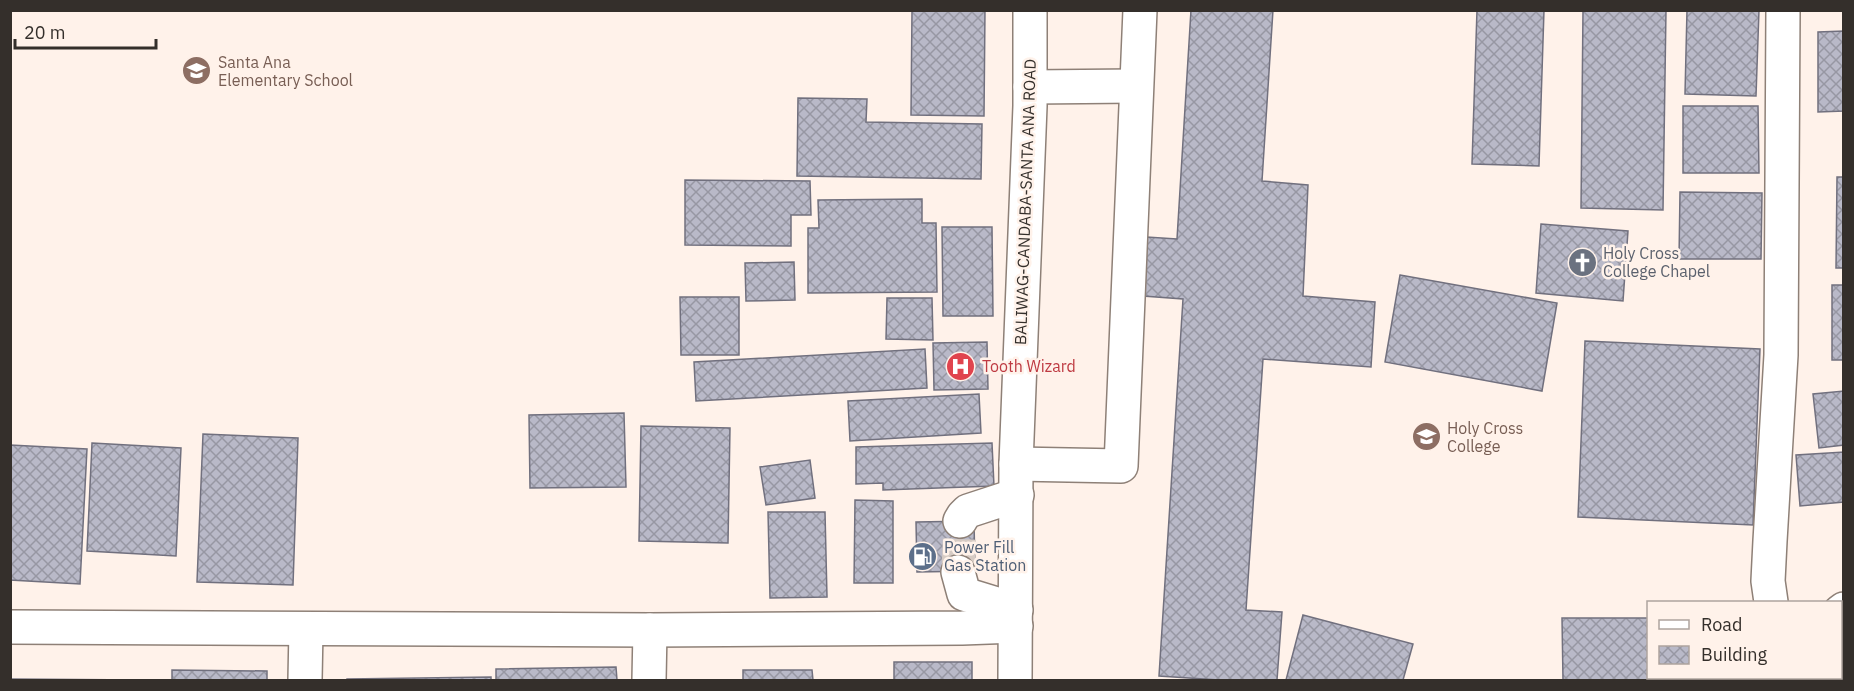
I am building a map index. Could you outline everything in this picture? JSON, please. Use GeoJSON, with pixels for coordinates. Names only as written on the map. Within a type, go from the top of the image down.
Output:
{"type":"FeatureCollection","features":[{"type":"Feature","properties":{"kind":"street","name":"BALIWAG-CANDABA-SANTA ANA ROAD"},"geometry":{"type":"LineString","coordinates":[[1015,681],[1016,479],[1030,87],[1030,10]]}},
{"type":"Feature","properties":{"kind":"street"},"geometry":{"type":"LineString","coordinates":[[960,522],[968,511],[1016,479],[1121,466],[1140,10]]}},
{"type":"Feature","properties":{"kind":"street"},"geometry":{"type":"LineString","coordinates":[[1771,601],[1768,581],[1781,355],[1783,10]]}},
{"type":"Feature","properties":{"kind":"street"},"geometry":{"type":"LineString","coordinates":[[1030,87],[1136,86]]}},
{"type":"Feature","properties":{"kind":"street"},"geometry":{"type":"LineString","coordinates":[[962,628],[961,583],[1016,618]]}},
{"type":"Feature","properties":{"kind":"street"},"geometry":{"type":"LineString","coordinates":[[10,627],[650,630],[962,628],[1016,618]]}},
{"type":"Feature","properties":{"kind":"street"},"geometry":{"type":"LineString","coordinates":[[305,681],[306,629]]}},
{"type":"Feature","properties":{"kind":"street"},"geometry":{"type":"LineString","coordinates":[[649,681],[650,630]]}},
{"type":"Feature","properties":{"kind":"building"},"geometry":{"type":"Polygon","coordinates":[[[912,10],[985,10],[984,116],[911,115],[912,10]]]}},
{"type":"Feature","properties":{"kind":"building"},"geometry":{"type":"Polygon","coordinates":[[[1191,10],[1273,10],[1262,181],[1308,185],[1303,296],[1375,302],[1371,367],[1263,359],[1246,610],[1282,612],[1277,680],[1219,680],[1159,676],[1183,299],[1143,296],[1147,237],[1177,239],[1191,10]]]}},
{"type":"Feature","properties":{"kind":"building"},"geometry":{"type":"Polygon","coordinates":[[[1477,10],[1544,10],[1539,166],[1472,164],[1477,10]]]}},
{"type":"Feature","properties":{"kind":"building"},"geometry":{"type":"Polygon","coordinates":[[[1583,10],[1666,10],[1663,210],[1581,208],[1583,10]]]}},
{"type":"Feature","properties":{"kind":"building"},"geometry":{"type":"Polygon","coordinates":[[[1687,10],[1759,10],[1756,96],[1685,94],[1687,10]]]}},
{"type":"Feature","properties":{"kind":"building"},"geometry":{"type":"Polygon","coordinates":[[[1844,31],[1844,111],[1818,112],[1818,32],[1844,31]]]}},
{"type":"Feature","properties":{"kind":"building"},"geometry":{"type":"Polygon","coordinates":[[[798,98],[867,99],[866,122],[982,124],[981,179],[797,176],[798,98]]]}},
{"type":"Feature","properties":{"kind":"building"},"geometry":{"type":"Polygon","coordinates":[[[1683,106],[1758,106],[1759,173],[1683,173],[1683,106]]]}},
{"type":"Feature","properties":{"kind":"building"},"geometry":{"type":"Polygon","coordinates":[[[1837,177],[1844,177],[1844,268],[1836,268],[1837,177]]]}},
{"type":"Feature","properties":{"kind":"building"},"geometry":{"type":"Polygon","coordinates":[[[685,180],[810,181],[811,215],[791,215],[791,246],[685,245],[685,180]]]}},
{"type":"Feature","properties":{"kind":"building"},"geometry":{"type":"Polygon","coordinates":[[[1680,192],[1762,193],[1761,259],[1679,259],[1680,192]]]}},
{"type":"Feature","properties":{"kind":"building"},"geometry":{"type":"Polygon","coordinates":[[[922,199],[922,223],[936,223],[937,292],[808,293],[808,228],[819,228],[818,200],[922,199]]]}},
{"type":"Feature","properties":{"kind":"building","name":"Holy Cross College Chapel"},"geometry":{"type":"Polygon","coordinates":[[[1541,224],[1628,231],[1623,301],[1536,293],[1541,224]]]}},
{"type":"Feature","properties":{"kind":"building"},"geometry":{"type":"Polygon","coordinates":[[[942,227],[992,227],[993,316],[943,316],[942,227]]]}},
{"type":"Feature","properties":{"kind":"building"},"geometry":{"type":"Polygon","coordinates":[[[794,262],[795,300],[746,301],[745,263],[794,262]]]}},
{"type":"Feature","properties":{"kind":"building"},"geometry":{"type":"Polygon","coordinates":[[[1400,275],[1557,303],[1542,391],[1385,362],[1400,275]]]}},
{"type":"Feature","properties":{"kind":"building"},"geometry":{"type":"Polygon","coordinates":[[[1832,285],[1844,285],[1844,360],[1832,360],[1832,285]]]}},
{"type":"Feature","properties":{"kind":"building"},"geometry":{"type":"Polygon","coordinates":[[[680,297],[739,297],[739,355],[681,355],[680,297]]]}},
{"type":"Feature","properties":{"kind":"building"},"geometry":{"type":"Polygon","coordinates":[[[887,298],[932,298],[933,340],[886,339],[887,298]]]}},
{"type":"Feature","properties":{"kind":"building"},"geometry":{"type":"Polygon","coordinates":[[[1585,341],[1760,349],[1753,525],[1578,517],[1585,341]]]}},
{"type":"Feature","properties":{"kind":"building","name":"Tooth Wizard"},"geometry":{"type":"Polygon","coordinates":[[[987,342],[988,389],[934,390],[933,343],[987,342]]]}},
{"type":"Feature","properties":{"kind":"building"},"geometry":{"type":"Polygon","coordinates":[[[925,349],[927,388],[696,401],[694,362],[925,349]]]}},
{"type":"Feature","properties":{"kind":"building"},"geometry":{"type":"Polygon","coordinates":[[[1844,391],[1844,445],[1819,448],[1813,394],[1844,391]]]}},
{"type":"Feature","properties":{"kind":"building"},"geometry":{"type":"Polygon","coordinates":[[[979,394],[981,433],[850,441],[848,401],[979,394]]]}},
{"type":"Feature","properties":{"kind":"building"},"geometry":{"type":"Polygon","coordinates":[[[624,413],[626,487],[530,488],[529,415],[624,413]]]}},
{"type":"Feature","properties":{"kind":"building"},"geometry":{"type":"Polygon","coordinates":[[[641,426],[730,428],[728,543],[639,541],[641,426]]]}},
{"type":"Feature","properties":{"kind":"building"},"geometry":{"type":"Polygon","coordinates":[[[203,434],[298,438],[293,585],[197,582],[203,434]]]}},
{"type":"Feature","properties":{"kind":"building"},"geometry":{"type":"Polygon","coordinates":[[[92,443],[181,448],[176,556],[87,551],[92,443]]]}},
{"type":"Feature","properties":{"kind":"building"},"geometry":{"type":"Polygon","coordinates":[[[992,443],[994,486],[883,490],[883,483],[856,484],[856,447],[992,443]]]}},
{"type":"Feature","properties":{"kind":"building"},"geometry":{"type":"Polygon","coordinates":[[[10,445],[87,449],[80,584],[10,580],[10,445]]]}},
{"type":"Feature","properties":{"kind":"building"},"geometry":{"type":"Polygon","coordinates":[[[1844,452],[1844,502],[1800,506],[1796,455],[1844,452]]]}},
{"type":"Feature","properties":{"kind":"building"},"geometry":{"type":"Polygon","coordinates":[[[810,460],[815,498],[766,505],[760,467],[810,460]]]}},
{"type":"Feature","properties":{"kind":"building"},"geometry":{"type":"Polygon","coordinates":[[[855,500],[893,501],[893,583],[854,583],[855,500]]]}},
{"type":"Feature","properties":{"kind":"building"},"geometry":{"type":"Polygon","coordinates":[[[768,512],[825,512],[827,597],[770,598],[768,512]]]}},
{"type":"Feature","properties":{"kind":"building"},"geometry":{"type":"Polygon","coordinates":[[[974,521],[975,571],[917,572],[916,522],[974,521]]]}},
{"type":"Feature","properties":{"kind":"building"},"geometry":{"type":"Polygon","coordinates":[[[1303,615],[1413,644],[1403,680],[1286,680],[1303,615]]]}},
{"type":"Feature","properties":{"kind":"building"},"geometry":{"type":"Polygon","coordinates":[[[1562,618],[1647,618],[1647,679],[1668,679],[1668,680],[1563,680],[1562,618]]]}},
{"type":"Feature","properties":{"kind":"building"},"geometry":{"type":"Polygon","coordinates":[[[894,662],[972,662],[972,680],[894,680],[894,662]]]}},
{"type":"Feature","properties":{"kind":"building"},"geometry":{"type":"Polygon","coordinates":[[[616,667],[617,680],[496,680],[496,669],[616,667]]]}},
{"type":"Feature","properties":{"kind":"building"},"geometry":{"type":"Polygon","coordinates":[[[172,670],[267,671],[267,680],[172,680],[172,670]]]}},
{"type":"Feature","properties":{"kind":"building"},"geometry":{"type":"Polygon","coordinates":[[[743,670],[812,670],[813,680],[743,680],[743,670]]]}},
{"type":"Feature","properties":{"kind":"building"},"geometry":{"type":"Polygon","coordinates":[[[491,677],[491,680],[347,680],[347,679],[491,677]]]}},
{"type":"Feature","properties":{"kind":"building"},"geometry":{"type":"Polygon","coordinates":[[[10,679],[143,680],[10,680],[10,679]]]}},
{"type":"Feature","properties":{"kind":"tunnel"},"geometry":{"type":"LineString","coordinates":[[958,572],[960,521]]}},
{"type":"Feature","properties":{"kind":"place","name":"Santa Ana Elementary School"},"geometry":{"type":"Point","coordinates":[197,71]}},
{"type":"Feature","properties":{"kind":"place","name":"Holy Cross College Chapel"},"geometry":{"type":"Point","coordinates":[1582,262]}},
{"type":"Feature","properties":{"kind":"place","name":"Tooth Wizard"},"geometry":{"type":"Point","coordinates":[961,366]}},
{"type":"Feature","properties":{"kind":"place","name":"Holy Cross College"},"geometry":{"type":"Point","coordinates":[1426,437]}},
{"type":"Feature","properties":{"kind":"place","name":"Power Fill Gas Station"},"geometry":{"type":"Point","coordinates":[923,556]}}]}
